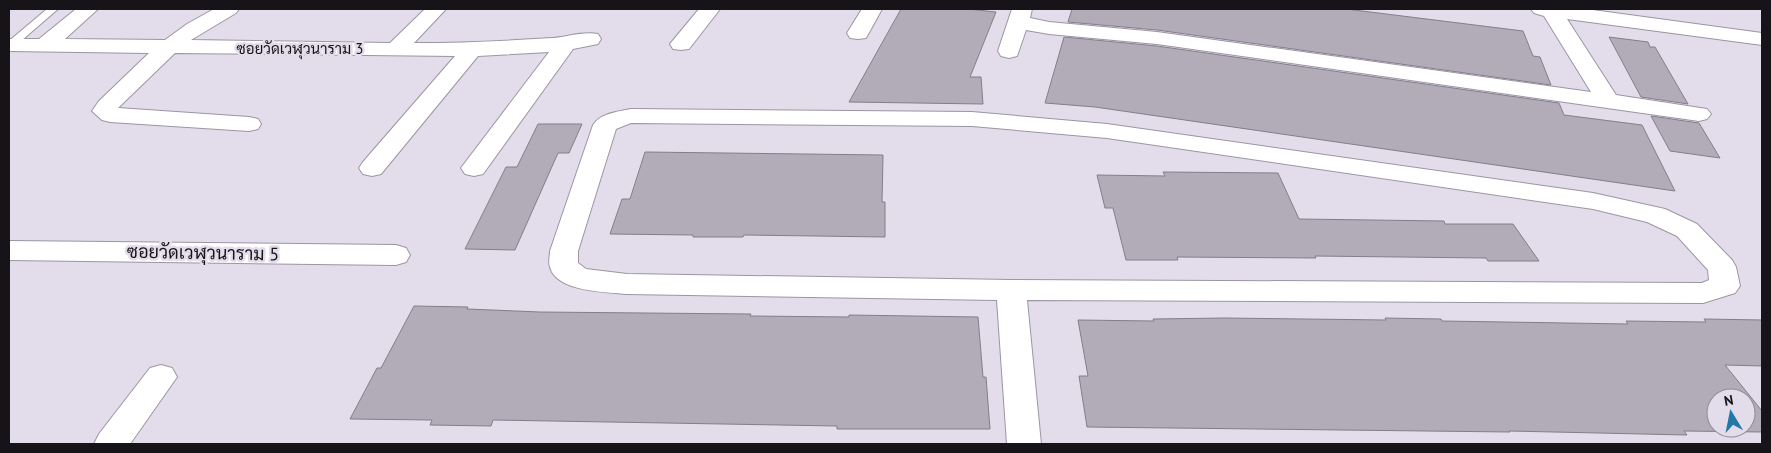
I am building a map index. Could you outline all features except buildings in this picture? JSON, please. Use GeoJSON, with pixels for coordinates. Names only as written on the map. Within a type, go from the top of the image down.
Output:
{"type":"FeatureCollection","features":[{"type":"Feature","properties":{"kind":"street"},"geometry":{"type":"LineString","coordinates":[[44,46],[88,9]]}},
{"type":"Feature","properties":{"kind":"street"},"geometry":{"type":"LineString","coordinates":[[229,9],[214,16],[165,48],[104,111],[110,115],[249,124]]}},
{"type":"Feature","properties":{"kind":"street"},"geometry":{"type":"LineString","coordinates":[[395,50],[436,9]]}},
{"type":"Feature","properties":{"kind":"street"},"geometry":{"type":"LineString","coordinates":[[681,44],[710,9]]}},
{"type":"Feature","properties":{"kind":"street"},"geometry":{"type":"LineString","coordinates":[[858,33],[872,9]]}},
{"type":"Feature","properties":{"kind":"street"},"geometry":{"type":"LineString","coordinates":[[1546,9],[1762,39]]}},
{"type":"Feature","properties":{"kind":"street"},"geometry":{"type":"LineString","coordinates":[[1546,9],[1608,101]]}},
{"type":"Feature","properties":{"kind":"street"},"geometry":{"type":"LineString","coordinates":[[1009,52],[1020,16],[1049,28],[1157,38],[1699,114]]}},
{"type":"Feature","properties":{"kind":"street","name":"ซอยวัดเวฬุวนาราม 3"},"geometry":{"type":"LineString","coordinates":[[9,45],[472,50],[566,44],[590,39]]}},
{"type":"Feature","properties":{"kind":"street"},"geometry":{"type":"LineString","coordinates":[[474,168],[566,44]]}},
{"type":"Feature","properties":{"kind":"street"},"geometry":{"type":"LineString","coordinates":[[372,168],[472,50]]}},
{"type":"Feature","properties":{"kind":"street"},"geometry":{"type":"LineString","coordinates":[[631,116],[972,119],[1108,131],[1593,201],[1655,215],[1687,230],[1722,267],[1726,286],[1703,293],[1011,290],[627,284],[578,278],[564,267],[564,251],[605,125],[616,119],[631,116]]}},
{"type":"Feature","properties":{"kind":"street","name":"ซอยวัดเวฬุวนาราม 5"},"geometry":{"type":"LineString","coordinates":[[9,250],[396,256]]}},
{"type":"Feature","properties":{"kind":"street"},"geometry":{"type":"LineString","coordinates":[[1011,290],[1024,444]]}},
{"type":"Feature","properties":{"kind":"street"},"geometry":{"type":"LineString","coordinates":[[111,444],[161,376]]}},
{"type":"Feature","properties":{"kind":"lane"},"geometry":{"type":"LineString","coordinates":[[9,45],[53,9]]}}]}
